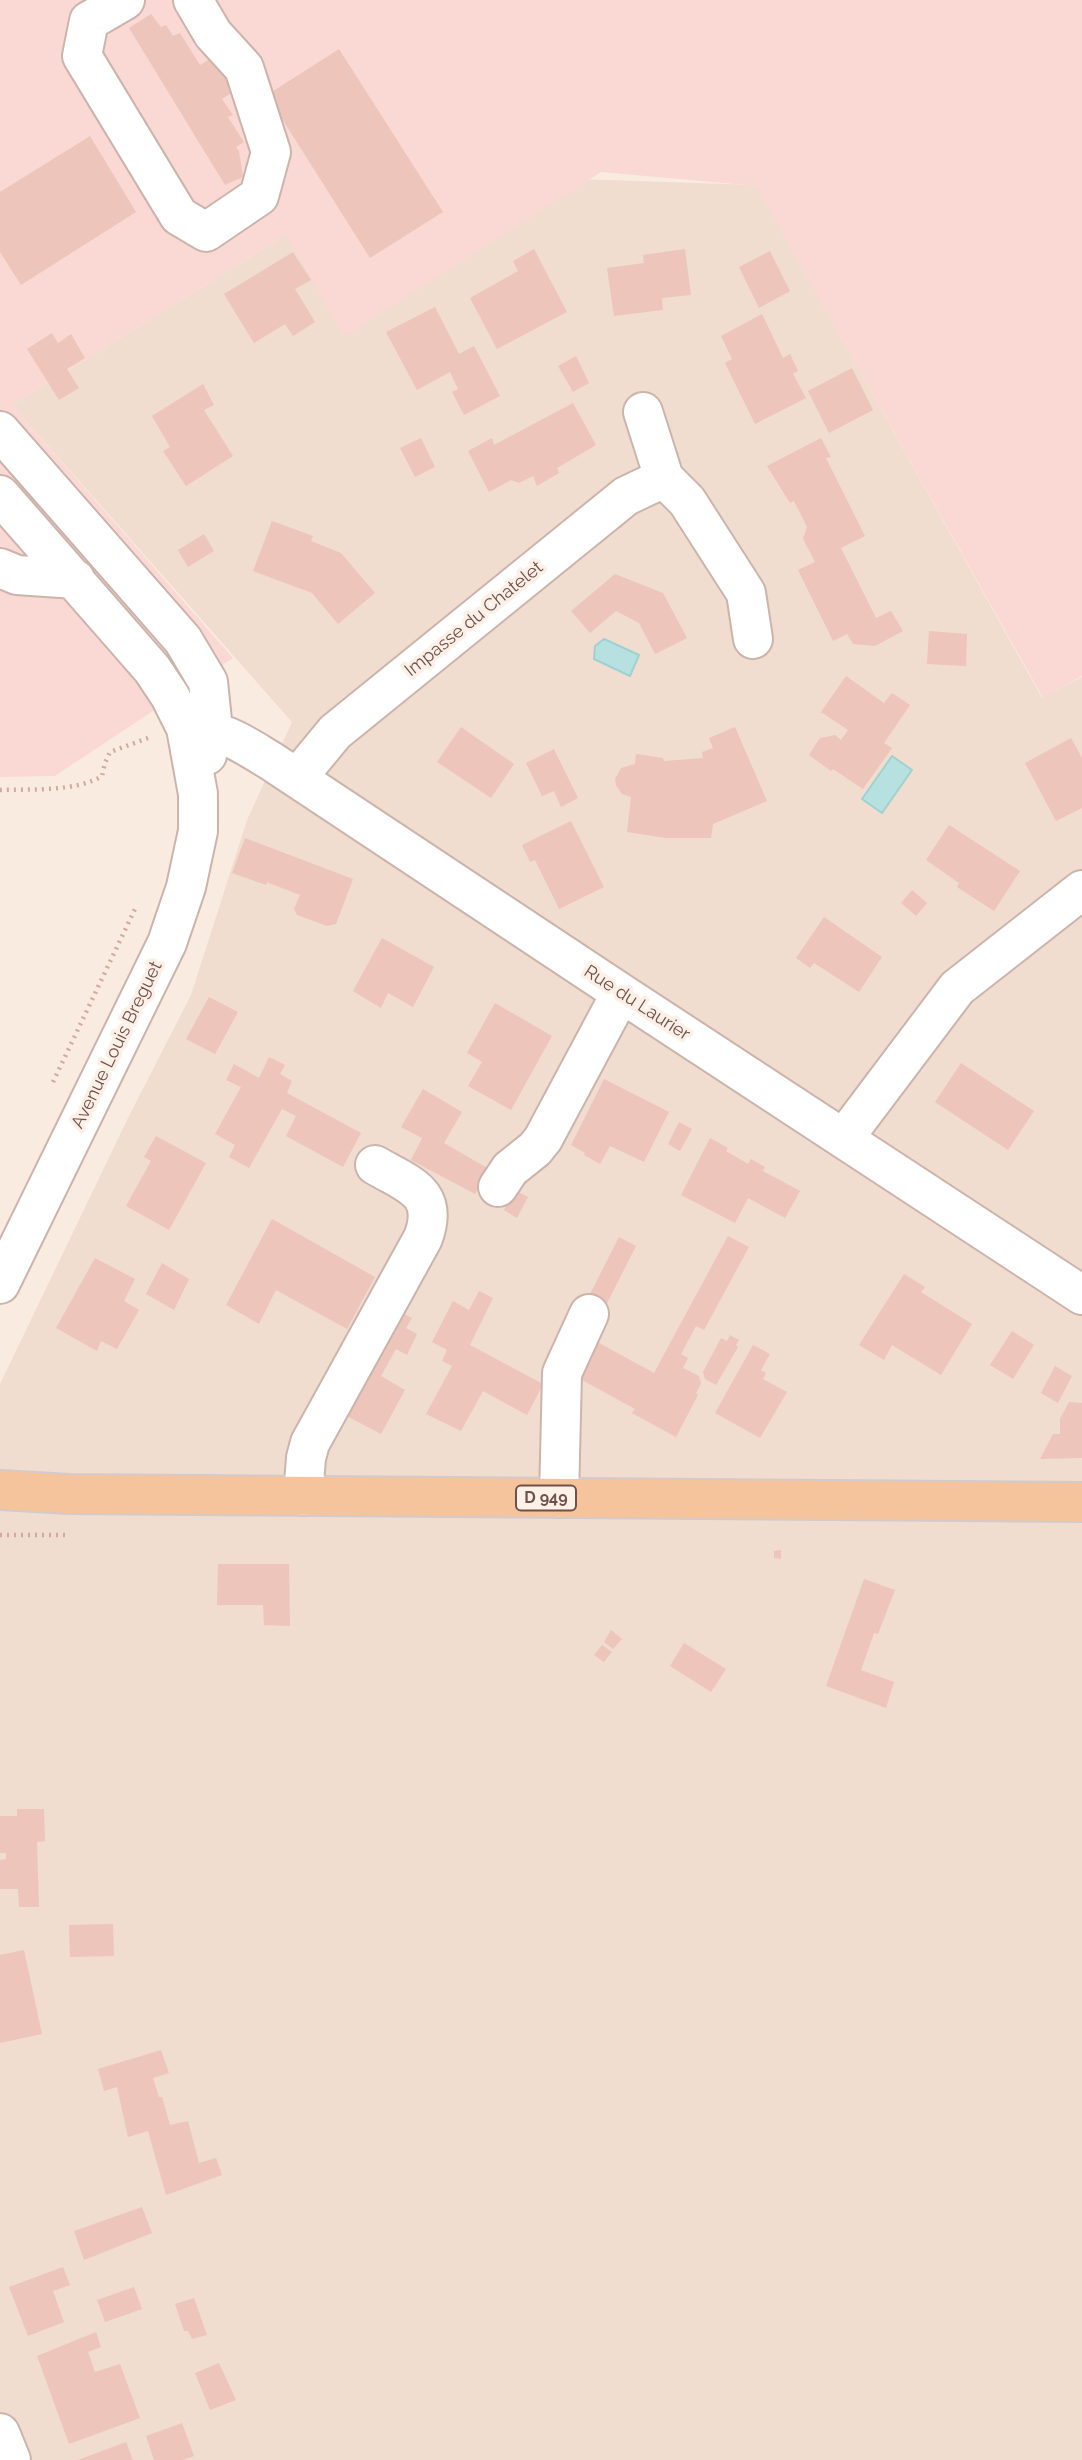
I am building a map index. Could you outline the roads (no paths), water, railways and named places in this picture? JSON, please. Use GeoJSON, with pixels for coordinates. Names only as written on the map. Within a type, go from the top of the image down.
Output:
{"type":"FeatureCollection","features":[{"type":"Feature","properties":{"kind":"main road","name":"D 949"},"geometry":{"type":"LineString","coordinates":[[0,1490],[69,1494],[1082,1502]]}},
{"type":"Feature","properties":{"kind":"street"},"geometry":{"type":"LineString","coordinates":[[125,0],[89,22],[82,55],[179,216],[206,232],[259,196],[271,152],[244,68],[213,34],[193,0]]}},
{"type":"Feature","properties":{"kind":"street"},"geometry":{"type":"LineString","coordinates":[[643,412],[664,478],[687,501],[746,593],[753,639]]}},
{"type":"Feature","properties":{"kind":"street","name":"Avenue Louis Breguet"},"geometry":{"type":"LineString","coordinates":[[0,432],[183,640],[208,682],[183,732],[198,794],[198,831],[186,887],[167,943],[0,1284]]}},
{"type":"Feature","properties":{"kind":"street","name":"Impasse du Chatelet"},"geometry":{"type":"LineString","coordinates":[[297,778],[335,732],[346,723],[626,496],[664,478]]}},
{"type":"Feature","properties":{"kind":"street"},"geometry":{"type":"LineString","coordinates":[[0,495],[152,668],[170,696],[183,732]]}},
{"type":"Feature","properties":{"kind":"street"},"geometry":{"type":"LineString","coordinates":[[0,568],[17,575],[75,579]]}},
{"type":"Feature","properties":{"kind":"street","name":"Rue du Laurier"},"geometry":{"type":"LineString","coordinates":[[183,732],[232,738],[297,778],[1082,1295]]}},
{"type":"Feature","properties":{"kind":"street"},"geometry":{"type":"LineString","coordinates":[[844,1138],[957,988],[1082,890]]}},
{"type":"Feature","properties":{"kind":"street"},"geometry":{"type":"LineString","coordinates":[[498,1187],[510,1169],[543,1139],[621,993]]}},
{"type":"Feature","properties":{"kind":"street"},"geometry":{"type":"LineString","coordinates":[[303,1496],[310,1443],[423,1238],[429,1221],[428,1208],[423,1197],[414,1188],[375,1165]]}},
{"type":"Feature","properties":{"kind":"street"},"geometry":{"type":"LineString","coordinates":[[559,1498],[562,1373],[589,1314]]}},
{"type":"Feature","properties":{"kind":"street"},"geometry":{"type":"LineString","coordinates":[[0,2433],[11,2460]]}},
{"type":"Feature","properties":{"kind":"water"},"geometry":{"type":"Polygon","coordinates":[[[604,639],[639,655],[630,676],[594,659],[595,646],[604,639]]]}},
{"type":"Feature","properties":{"kind":"water"},"geometry":{"type":"Polygon","coordinates":[[[892,756],[912,770],[882,813],[862,799],[892,756]]]}}]}
